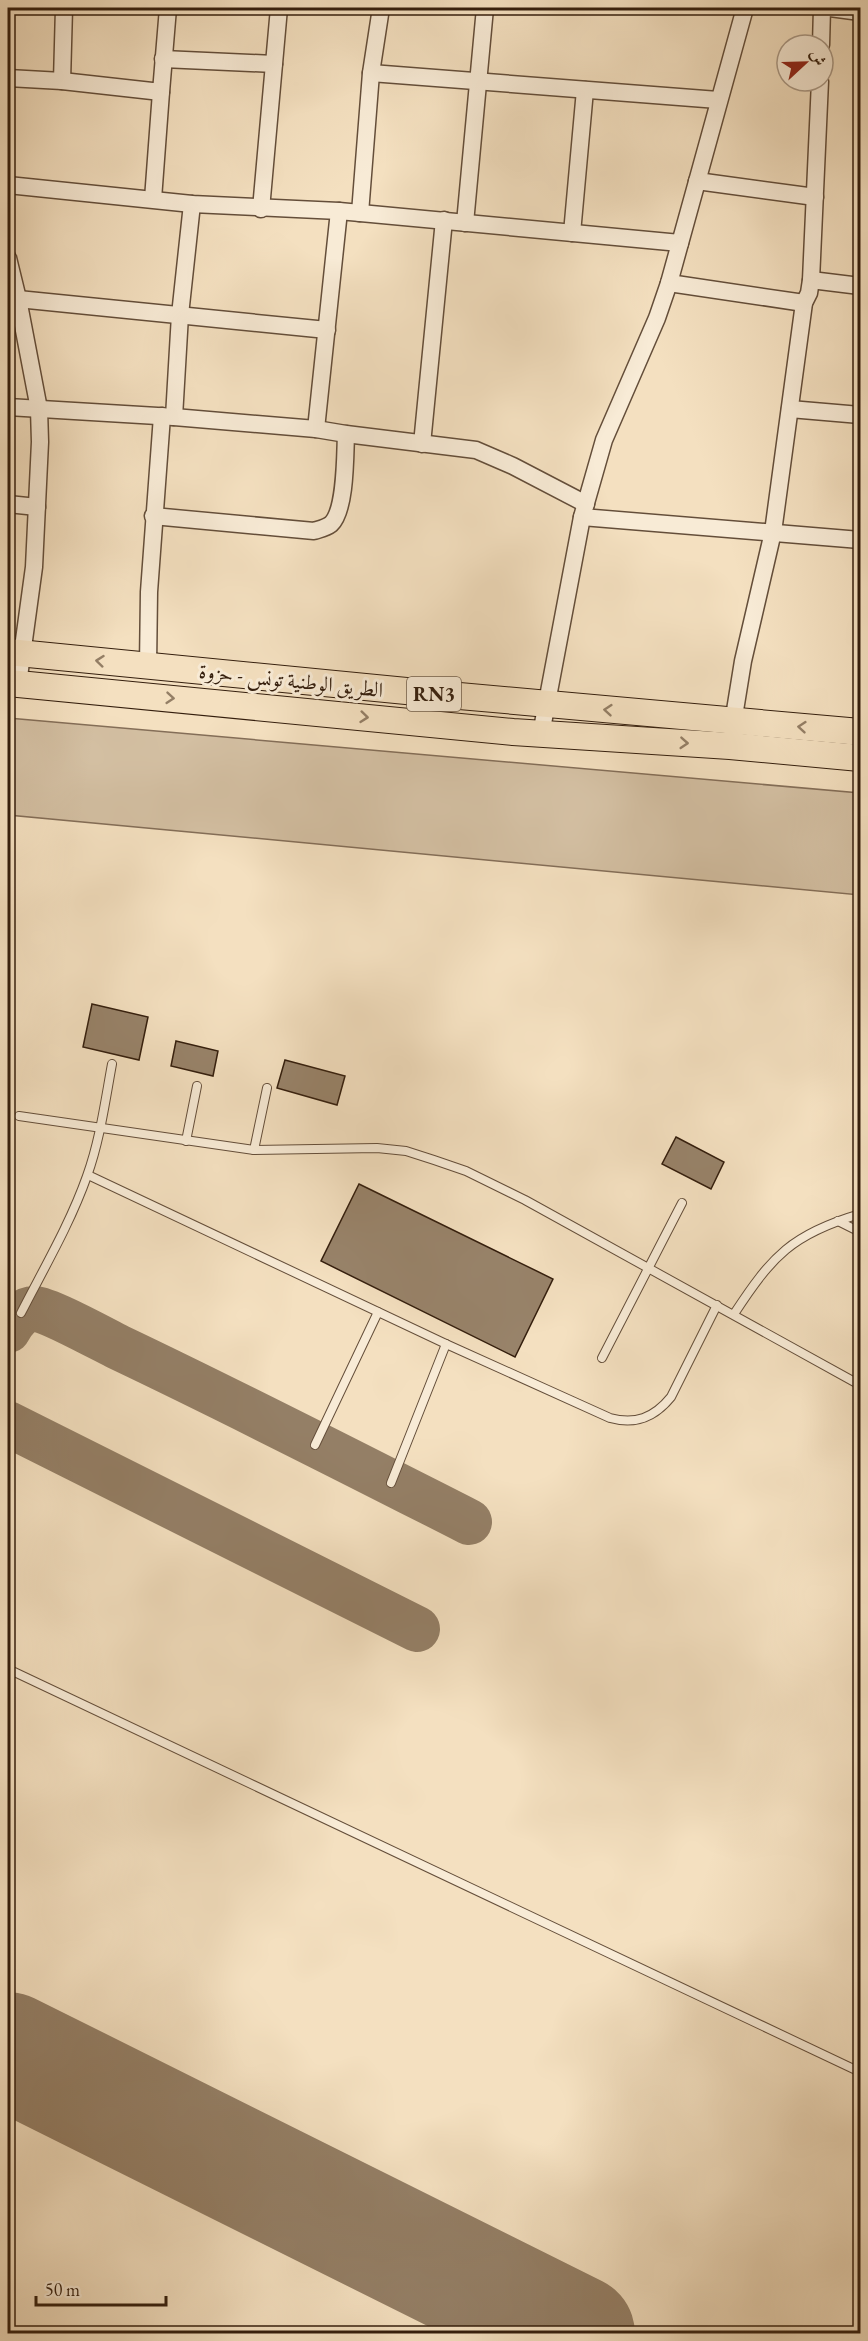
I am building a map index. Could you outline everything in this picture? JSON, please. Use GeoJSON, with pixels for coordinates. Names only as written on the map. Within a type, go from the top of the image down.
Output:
{"type":"FeatureCollection","features":[{"type":"Feature","properties":{"kind":"main road","name":"الطريق الوطنية تونس - حزوة"},"geometry":{"type":"LineString","coordinates":[[15,653],[546,704],[732,734],[861,758]]}},
{"type":"Feature","properties":{"kind":"main road","name":"الطريق الوطنية تونس - حزوة"},"geometry":{"type":"LineString","coordinates":[[13,684],[541,734],[861,732]]}},
{"type":"Feature","properties":{"kind":"street"},"geometry":{"type":"LineString","coordinates":[[62,81],[64,8]]}},
{"type":"Feature","properties":{"kind":"street"},"geometry":{"type":"LineString","coordinates":[[153,199],[168,8]]}},
{"type":"Feature","properties":{"kind":"street"},"geometry":{"type":"LineString","coordinates":[[261,209],[279,8]]}},
{"type":"Feature","properties":{"kind":"street"},"geometry":{"type":"LineString","coordinates":[[360,213],[371,73],[381,8]]}},
{"type":"Feature","properties":{"kind":"street"},"geometry":{"type":"LineString","coordinates":[[465,223],[485,8]]}},
{"type":"Feature","properties":{"kind":"street"},"geometry":{"type":"LineString","coordinates":[[541,734],[584,510],[604,440],[657,318],[669,284],[745,8]]}},
{"type":"Feature","properties":{"kind":"street"},"geometry":{"type":"LineString","coordinates":[[821,33],[822,8]]}},
{"type":"Feature","properties":{"kind":"street"},"geometry":{"type":"LineString","coordinates":[[830,8],[861,12]]}},
{"type":"Feature","properties":{"kind":"street"},"geometry":{"type":"LineString","coordinates":[[163,59],[274,64]]}},
{"type":"Feature","properties":{"kind":"street"},"geometry":{"type":"LineString","coordinates":[[371,73],[718,100]]}},
{"type":"Feature","properties":{"kind":"street"},"geometry":{"type":"LineString","coordinates":[[8,78],[62,81],[161,92]]}},
{"type":"Feature","properties":{"kind":"street"},"geometry":{"type":"LineString","coordinates":[[572,233],[585,90]]}},
{"type":"Feature","properties":{"kind":"street"},"geometry":{"type":"LineString","coordinates":[[732,734],[742,661],[773,532],[804,303],[809,293],[811,280],[819,93]]}},
{"type":"Feature","properties":{"kind":"street"},"geometry":{"type":"LineString","coordinates":[[697,181],[815,197]]}},
{"type":"Feature","properties":{"kind":"street"},"geometry":{"type":"LineString","coordinates":[[8,185],[192,204],[339,211],[680,243]]}},
{"type":"Feature","properties":{"kind":"street"},"geometry":{"type":"LineString","coordinates":[[148,666],[153,516],[168,416],[192,204]]}},
{"type":"Feature","properties":{"kind":"street"},"geometry":{"type":"LineString","coordinates":[[316,429],[339,211]]}},
{"type":"Feature","properties":{"kind":"street"},"geometry":{"type":"LineString","coordinates":[[422,444],[444,220]]}},
{"type":"Feature","properties":{"kind":"street"},"geometry":{"type":"LineString","coordinates":[[8,258],[39,409],[40,442],[34,567],[15,653],[13,684]]}},
{"type":"Feature","properties":{"kind":"street"},"geometry":{"type":"LineString","coordinates":[[811,280],[861,286]]}},
{"type":"Feature","properties":{"kind":"street"},"geometry":{"type":"LineString","coordinates":[[669,284],[804,303]]}},
{"type":"Feature","properties":{"kind":"street"},"geometry":{"type":"LineString","coordinates":[[18,299],[327,330]]}},
{"type":"Feature","properties":{"kind":"street"},"geometry":{"type":"LineString","coordinates":[[8,407],[168,416],[316,429],[486,453],[584,510],[861,540]]}},
{"type":"Feature","properties":{"kind":"street"},"geometry":{"type":"LineString","coordinates":[[789,409],[861,415]]}},
{"type":"Feature","properties":{"kind":"street"},"geometry":{"type":"LineString","coordinates":[[153,516],[314,531],[324,529],[335,519],[340,506],[346,435]]}},
{"type":"Feature","properties":{"kind":"street"},"geometry":{"type":"LineString","coordinates":[[8,504],[37,507]]}},
{"type":"Feature","properties":{"kind":"lane"},"geometry":{"type":"LineString","coordinates":[[21,1313],[68,1221],[88,1174],[100,1128],[112,1064]]}},
{"type":"Feature","properties":{"kind":"lane"},"geometry":{"type":"LineString","coordinates":[[186,1141],[197,1086]]}},
{"type":"Feature","properties":{"kind":"lane"},"geometry":{"type":"LineString","coordinates":[[254,1150],[267,1088]]}},
{"type":"Feature","properties":{"kind":"lane"},"geometry":{"type":"LineString","coordinates":[[19,1116],[254,1150],[377,1148],[406,1151],[496,1185],[861,1385]]}},
{"type":"Feature","properties":{"kind":"lane"},"geometry":{"type":"LineString","coordinates":[[88,1174],[446,1344],[623,1422],[650,1417],[662,1409],[717,1305]]}},
{"type":"Feature","properties":{"kind":"lane"},"geometry":{"type":"LineString","coordinates":[[602,1358],[682,1203]]}},
{"type":"Feature","properties":{"kind":"lane"},"geometry":{"type":"LineString","coordinates":[[734,1314],[760,1275],[778,1255],[799,1240],[838,1221],[861,1214]]}},
{"type":"Feature","properties":{"kind":"lane"},"geometry":{"type":"LineString","coordinates":[[838,1221],[861,1232]]}},
{"type":"Feature","properties":{"kind":"lane"},"geometry":{"type":"LineString","coordinates":[[315,1445],[378,1312]]}},
{"type":"Feature","properties":{"kind":"lane"},"geometry":{"type":"LineString","coordinates":[[391,1483],[446,1344]]}},
{"type":"Feature","properties":{"kind":"lane"},"geometry":{"type":"LineString","coordinates":[[8,1668],[861,2072]]}},
{"type":"Feature","properties":{"kind":"shaded area"},"geometry":{"type":"Polygon","coordinates":[[[8,718],[860,793],[860,895],[8,815],[8,718]]]}},
{"type":"Feature","properties":{"kind":"building"},"geometry":{"type":"Polygon","coordinates":[[[92,1004],[148,1017],[139,1060],[83,1047],[92,1004]]]}},
{"type":"Feature","properties":{"kind":"building"},"geometry":{"type":"Polygon","coordinates":[[[176,1041],[218,1051],[213,1076],[171,1066],[176,1041]]]}},
{"type":"Feature","properties":{"kind":"building"},"geometry":{"type":"Polygon","coordinates":[[[285,1060],[345,1076],[337,1105],[277,1088],[285,1060]]]}},
{"type":"Feature","properties":{"kind":"building"},"geometry":{"type":"Polygon","coordinates":[[[676,1137],[724,1162],[711,1189],[662,1164],[676,1137]]]}},
{"type":"Feature","properties":{"kind":"building"},"geometry":{"type":"Polygon","coordinates":[[[359,1184],[553,1279],[515,1357],[321,1261],[359,1184]]]}},
{"type":"Feature","properties":{"kind":"taxiway"},"geometry":{"type":"LineString","coordinates":[[8,1330],[15,1319],[30,1309],[52,1314],[469,1522]]}},
{"type":"Feature","properties":{"kind":"taxiway"},"geometry":{"type":"LineString","coordinates":[[8,1424],[417,1629]]}},
{"type":"Feature","properties":{"kind":"runway"},"geometry":{"type":"LineString","coordinates":[[8,2051],[576,2334]]}}]}
